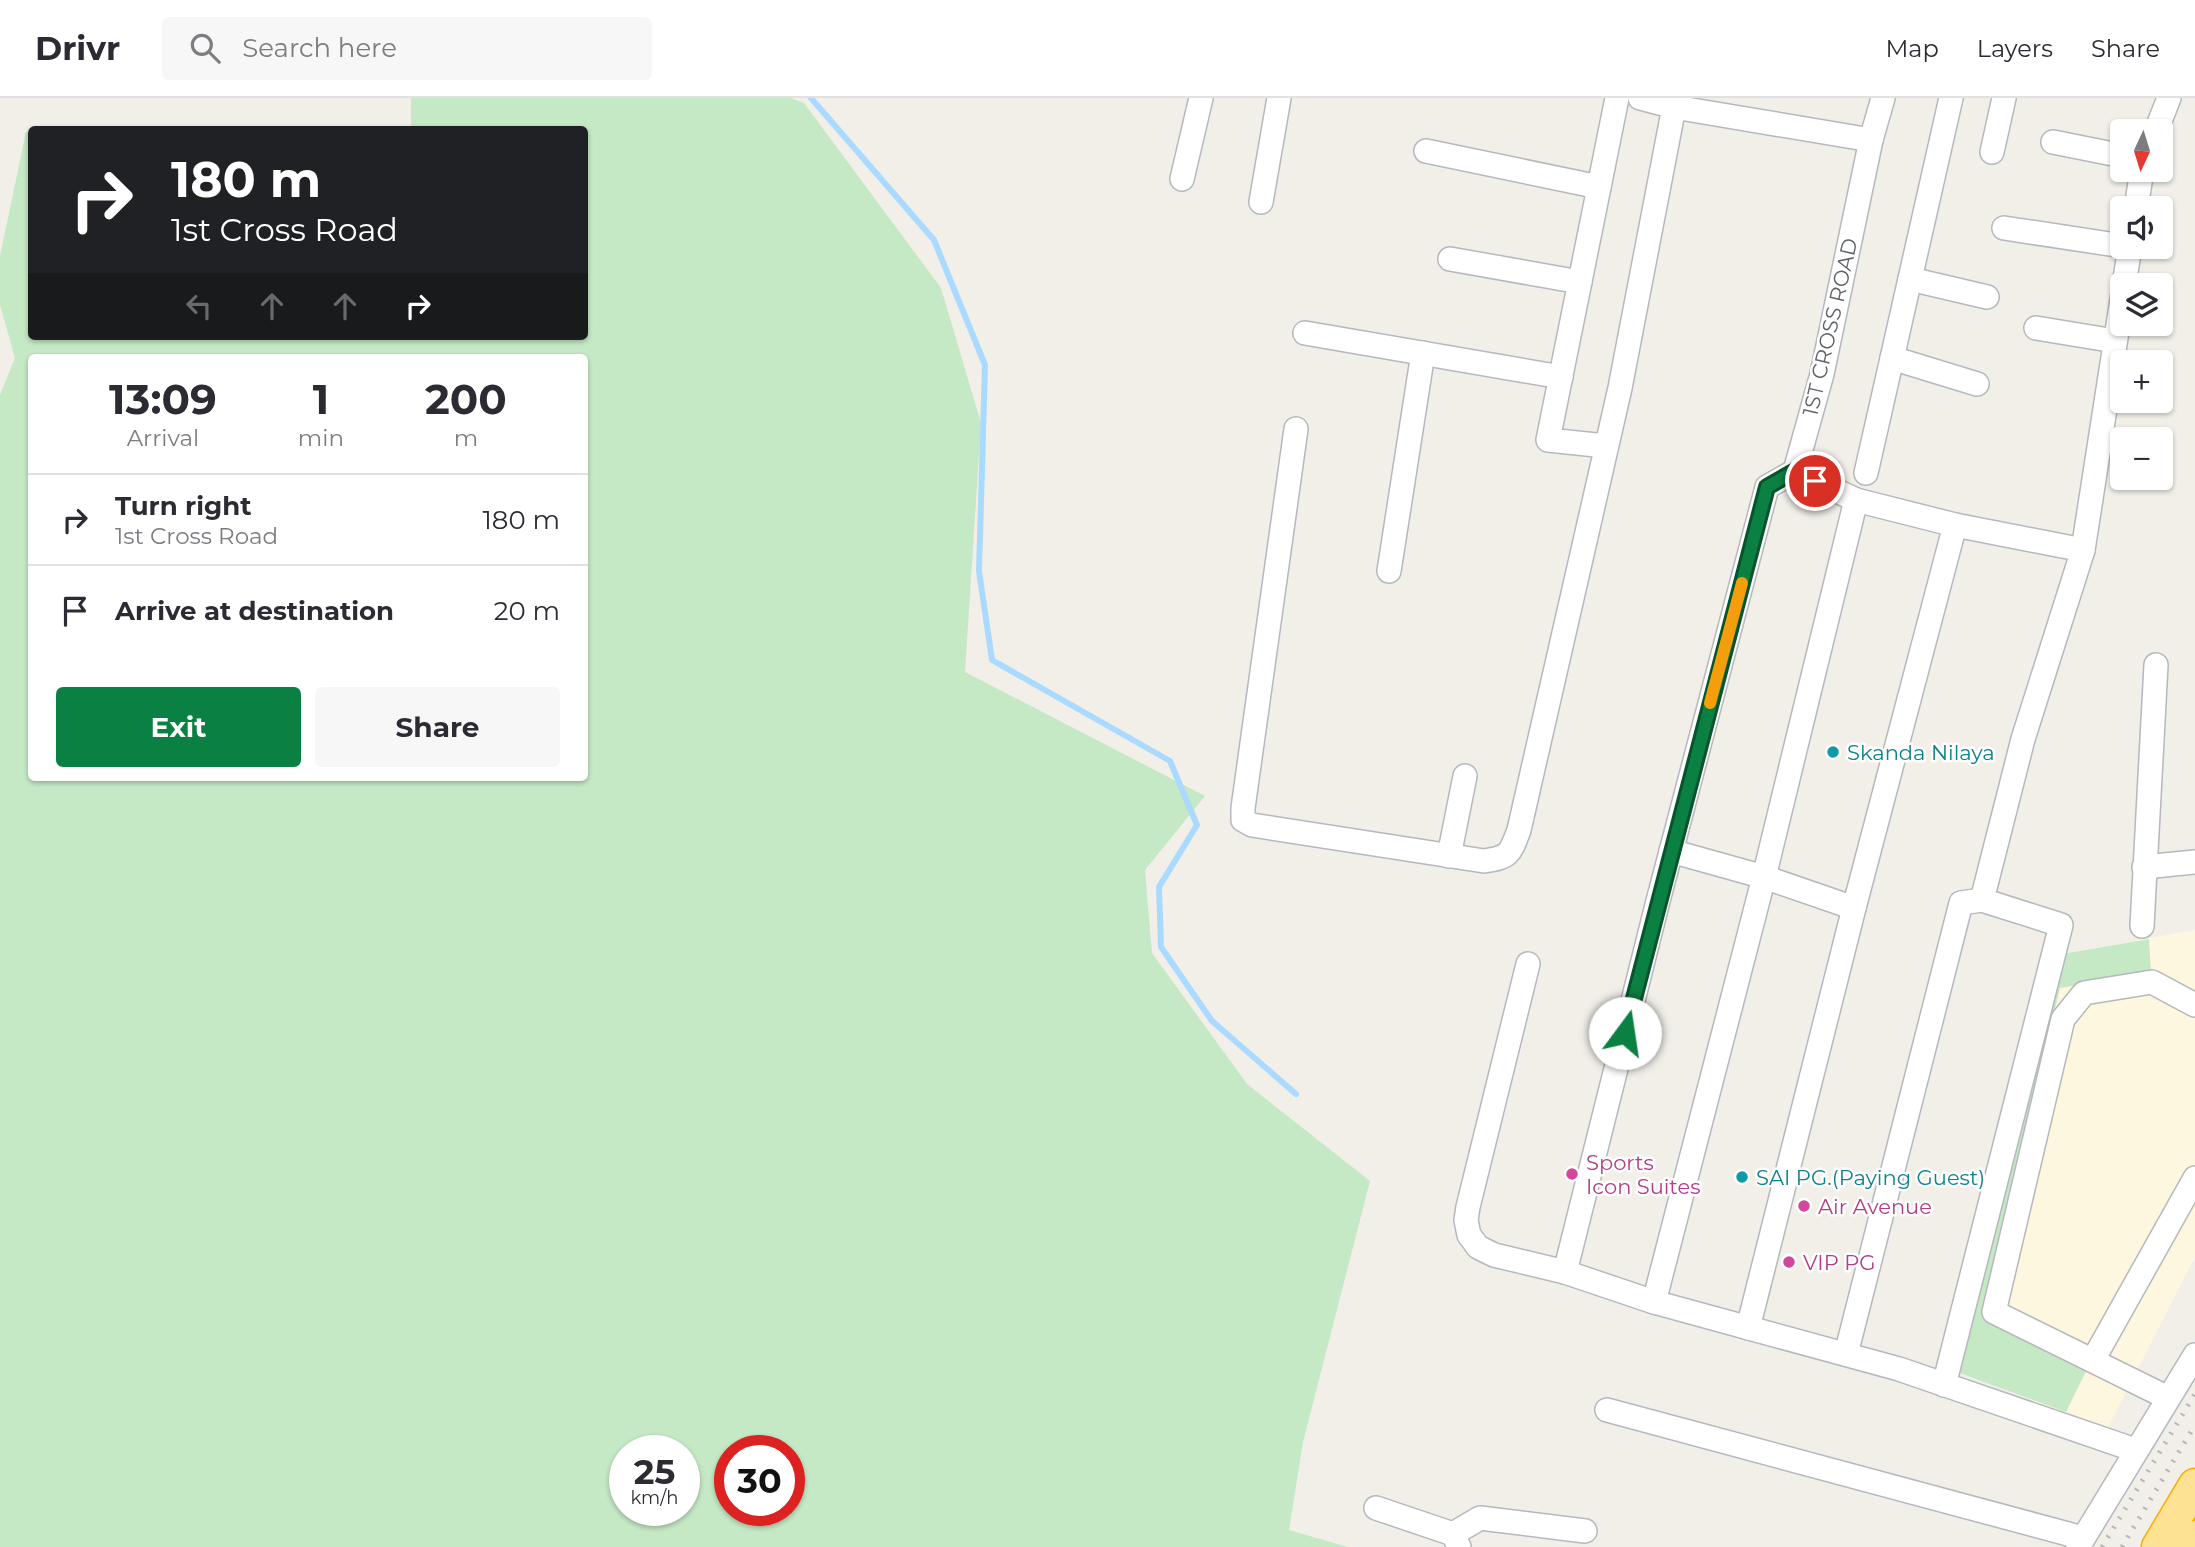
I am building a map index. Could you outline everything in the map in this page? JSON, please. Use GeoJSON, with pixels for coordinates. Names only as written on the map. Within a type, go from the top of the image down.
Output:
{"type":"FeatureCollection","features":[{"type":"Feature","properties":{"kind":"highway"},"geometry":{"type":"LineString","coordinates":[[2158,1547],[2195,1485]]}},
{"type":"Feature","properties":{"kind":"highway"},"geometry":{"type":"LineString","coordinates":[[2189,1547],[2195,1537]]}},
{"type":"Feature","properties":{"kind":"street"},"geometry":{"type":"LineString","coordinates":[[1182,179],[1201,98]]}},
{"type":"Feature","properties":{"kind":"street"},"geometry":{"type":"LineString","coordinates":[[1261,202],[1279,98]]}},
{"type":"Feature","properties":{"kind":"street"},"geometry":{"type":"LineString","coordinates":[[1606,446],[1548,440],[1617,98]]}},
{"type":"Feature","properties":{"kind":"street"},"geometry":{"type":"LineString","coordinates":[[1640,98],[1740,108],[1871,140]]}},
{"type":"Feature","properties":{"kind":"street","name":"1ST CROSS ROAD"},"geometry":{"type":"LineString","coordinates":[[1795,471],[1822,374],[1871,140],[1883,98]]}},
{"type":"Feature","properties":{"kind":"street"},"geometry":{"type":"LineString","coordinates":[[1866,472],[1951,98]]}},
{"type":"Feature","properties":{"kind":"street"},"geometry":{"type":"LineString","coordinates":[[1992,152],[2004,98]]}},
{"type":"Feature","properties":{"kind":"street"},"geometry":{"type":"LineString","coordinates":[[2161,119],[2169,98]]}},
{"type":"Feature","properties":{"kind":"street"},"geometry":{"type":"LineString","coordinates":[[1296,429],[1243,820],[1252,825],[1449,856],[1484,861],[1503,858],[1512,848],[1519,830],[1620,388],[1675,102]]}},
{"type":"Feature","properties":{"kind":"street"},"geometry":{"type":"LineString","coordinates":[[2053,142],[2110,153]]}},
{"type":"Feature","properties":{"kind":"street"},"geometry":{"type":"LineString","coordinates":[[1426,151],[1599,187]]}},
{"type":"Feature","properties":{"kind":"street"},"geometry":{"type":"LineString","coordinates":[[2004,228],[2110,244]]}},
{"type":"Feature","properties":{"kind":"street"},"geometry":{"type":"LineString","coordinates":[[1450,259],[1580,282]]}},
{"type":"Feature","properties":{"kind":"street"},"geometry":{"type":"LineString","coordinates":[[1910,279],[1987,297]]}},
{"type":"Feature","properties":{"kind":"street"},"geometry":{"type":"LineString","coordinates":[[2036,328],[2115,341]]}},
{"type":"Feature","properties":{"kind":"street"},"geometry":{"type":"LineString","coordinates":[[1305,333],[1561,377]]}},
{"type":"Feature","properties":{"kind":"street"},"geometry":{"type":"LineString","coordinates":[[1982,900],[2023,738],[2083,550],[2116,336]]}},
{"type":"Feature","properties":{"kind":"street"},"geometry":{"type":"LineString","coordinates":[[1389,571],[1423,353]]}},
{"type":"Feature","properties":{"kind":"street"},"geometry":{"type":"LineString","coordinates":[[1892,358],[1977,384]]}},
{"type":"Feature","properties":{"kind":"street"},"geometry":{"type":"LineString","coordinates":[[1564,1272],[1767,487],[1795,471],[1856,500],[1955,525],[2083,550]]}},
{"type":"Feature","properties":{"kind":"street"},"geometry":{"type":"LineString","coordinates":[[1654,1302],[1765,877],[1856,500]]}},
{"type":"Feature","properties":{"kind":"street"},"geometry":{"type":"LineString","coordinates":[[1748,1328],[1854,908],[1955,525]]}},
{"type":"Feature","properties":{"kind":"street"},"geometry":{"type":"LineString","coordinates":[[2143,926],[2156,666]]}},
{"type":"Feature","properties":{"kind":"street"},"geometry":{"type":"LineString","coordinates":[[1449,856],[1465,776]]}},
{"type":"Feature","properties":{"kind":"street"},"geometry":{"type":"LineString","coordinates":[[1671,851],[1765,877],[1854,908]]}},
{"type":"Feature","properties":{"kind":"street"},"geometry":{"type":"LineString","coordinates":[[2144,867],[2195,862]]}},
{"type":"Feature","properties":{"kind":"street"},"geometry":{"type":"LineString","coordinates":[[1846,1354],[1961,903],[1982,900],[2061,925],[1944,1385]]}},
{"type":"Feature","properties":{"kind":"street"},"geometry":{"type":"LineString","coordinates":[[1528,964],[1466,1220],[1469,1235],[1478,1247],[1493,1255],[1564,1272],[1654,1302],[1899,1369],[2135,1450]]}},
{"type":"Feature","properties":{"kind":"street"},"geometry":{"type":"LineString","coordinates":[[2168,1398],[1994,1312],[2063,1019],[2084,993],[2152,982],[2195,1004]]}},
{"type":"Feature","properties":{"kind":"street"},"geometry":{"type":"LineString","coordinates":[[2093,1360],[2195,1178]]}},
{"type":"Feature","properties":{"kind":"street"},"geometry":{"type":"LineString","coordinates":[[1607,1410],[2080,1543],[2195,1355]]}},
{"type":"Feature","properties":{"kind":"street"},"geometry":{"type":"LineString","coordinates":[[1377,1508],[1456,1540],[1480,1518],[1585,1531]]}},
{"type":"Feature","properties":{"kind":"shaded area"},"geometry":{"type":"Polygon","coordinates":[[[2195,930],[2195,1257],[2108,1427],[1954,1371],[2062,954],[2195,930]]]}},
{"type":"Feature","properties":{"kind":"green space"},"geometry":{"type":"Polygon","coordinates":[[[411,98],[791,98],[804,103],[941,288],[981,423],[965,672],[1205,796],[1145,870],[1152,953],[1247,1084],[1370,1181],[1303,1442],[1289,1530],[1348,1547],[0,1547],[0,395],[15,358],[0,305],[0,256],[26,132],[28,340],[588,340],[588,126],[411,126],[411,98]]]}},
{"type":"Feature","properties":{"kind":"green space"},"geometry":{"type":"Polygon","coordinates":[[[2149,939],[2151,972],[2060,988],[1982,1316],[2088,1367],[2066,1412],[1954,1371],[2062,954],[2149,939]]]}},
{"type":"Feature","properties":{"kind":"waterway"},"geometry":{"type":"LineString","coordinates":[[811,98],[934,240],[985,365],[979,571],[992,660],[1170,761],[1197,825],[1159,887],[1161,947],[1212,1021],[1296,1094]]}},
{"type":"Feature","properties":{"kind":"railway"},"geometry":{"type":"LineString","coordinates":[[2102,1547],[2195,1394]]}},
{"type":"Feature","properties":{"kind":"railway"},"geometry":{"type":"LineString","coordinates":[[2122,1547],[2195,1425]]}},
{"type":"Feature","properties":{"kind":"slow traffic"},"geometry":{"type":"LineString","coordinates":[[1710,703],[1742,583]]}},
{"type":"Feature","properties":{"kind":"place","name":"Skanda Nilaya"},"geometry":{"type":"Point","coordinates":[1833,752]}},
{"type":"Feature","properties":{"kind":"place","name":"Sports Icon Suites"},"geometry":{"type":"Point","coordinates":[1572,1174]}},
{"type":"Feature","properties":{"kind":"place","name":"SAI PG.(Paying Guest)"},"geometry":{"type":"Point","coordinates":[1742,1177]}},
{"type":"Feature","properties":{"kind":"place","name":"Air Avenue"},"geometry":{"type":"Point","coordinates":[1804,1206]}},
{"type":"Feature","properties":{"kind":"place","name":"VIP PG"},"geometry":{"type":"Point","coordinates":[1789,1262]}},
{"type":"Feature","properties":{"kind":"route"},"geometry":{"type":"LineString","coordinates":[[1625,1033],[1767,487],[1795,471],[1815,481]]}}]}
